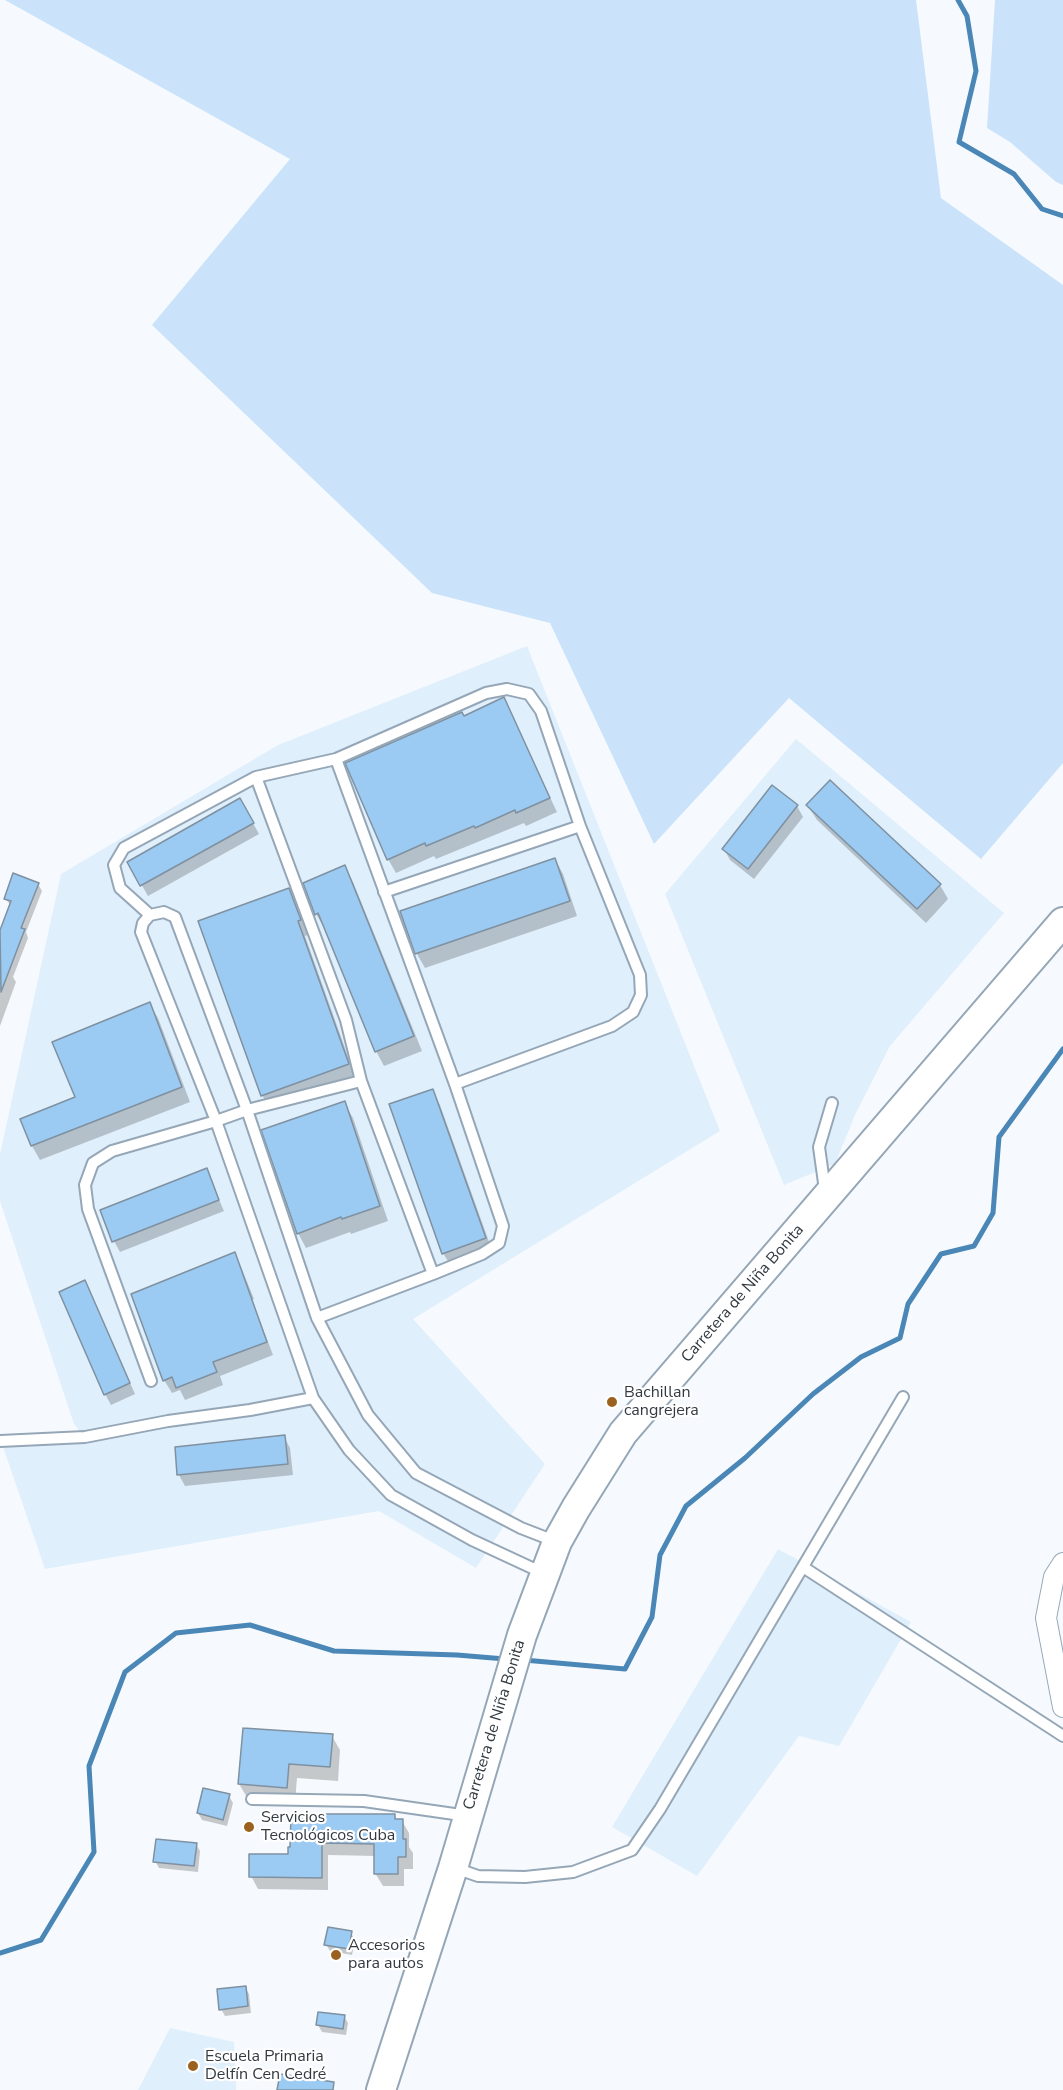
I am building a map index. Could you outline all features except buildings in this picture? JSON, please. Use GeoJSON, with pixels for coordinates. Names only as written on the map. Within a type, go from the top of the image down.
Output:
{"type":"FeatureCollection","features":[{"type":"Feature","properties":{"kind":"main road","name":"Carretera de Niña Bonita"},"geometry":{"type":"LineString","coordinates":[[381,2090],[453,1868],[515,1659],[557,1542],[623,1433],[1063,922]]}},
{"type":"Feature","properties":{"kind":"street"},"geometry":{"type":"LineString","coordinates":[[1063,1563],[1054,1577],[1046,1618],[1063,1707]]}},
{"type":"Feature","properties":{"kind":"lane"},"geometry":{"type":"LineString","coordinates":[[150,915],[120,888],[114,865],[124,848],[256,777],[336,759],[486,693],[507,689],[529,694],[541,711],[580,826],[640,975],[641,995],[633,1012],[612,1026],[454,1084]]}},
{"type":"Feature","properties":{"kind":"lane"},"geometry":{"type":"LineString","coordinates":[[317,1318],[482,1254],[499,1243],[503,1226],[336,759]]}},
{"type":"Feature","properties":{"kind":"lane"},"geometry":{"type":"LineString","coordinates":[[256,777],[346,1020],[361,1081],[433,1274]]}},
{"type":"Feature","properties":{"kind":"lane"},"geometry":{"type":"LineString","coordinates":[[384,892],[580,826]]}},
{"type":"Feature","properties":{"kind":"lane"},"geometry":{"type":"LineString","coordinates":[[544,1574],[472,1540],[391,1495],[349,1450],[313,1398],[216,1121],[141,932],[143,923],[150,915],[164,912],[175,917],[247,1110],[317,1318],[368,1415],[416,1473],[513,1524],[557,1542]]}},
{"type":"Feature","properties":{"kind":"lane"},"geometry":{"type":"LineString","coordinates":[[151,1381],[88,1209],[85,1185],[93,1163],[112,1151],[247,1110],[361,1081]]}},
{"type":"Feature","properties":{"kind":"lane"},"geometry":{"type":"LineString","coordinates":[[826,1197],[819,1148],[832,1103]]}},
{"type":"Feature","properties":{"kind":"lane"},"geometry":{"type":"LineString","coordinates":[[453,1868],[478,1876],[534,1876],[573,1872],[632,1851],[660,1809],[903,1397]]}},
{"type":"Feature","properties":{"kind":"lane"},"geometry":{"type":"LineString","coordinates":[[0,1441],[84,1437],[168,1420],[250,1410],[313,1398]]}},
{"type":"Feature","properties":{"kind":"lane"},"geometry":{"type":"LineString","coordinates":[[803,1567],[1063,1736]]}},
{"type":"Feature","properties":{"kind":"lane"},"geometry":{"type":"LineString","coordinates":[[252,1799],[364,1800],[468,1816]]}},
{"type":"Feature","properties":{"kind":"shaded area"},"geometry":{"type":"Polygon","coordinates":[[[5,0],[916,0],[941,198],[1063,285],[1063,763],[981,859],[789,698],[654,844],[550,623],[432,593],[152,325],[290,159],[5,0]]]}},
{"type":"Feature","properties":{"kind":"shaded area"},"geometry":{"type":"Polygon","coordinates":[[[995,0],[1063,0],[1063,185],[1056,182],[1010,142],[987,128],[995,0]]]}},
{"type":"Feature","properties":{"kind":"shaded area"},"geometry":{"type":"Polygon","coordinates":[[[527,646],[720,1131],[413,1319],[545,1464],[476,1568],[379,1511],[45,1569],[1,1441],[84,1437],[74,1424],[0,1201],[0,1154],[61,874],[278,745],[527,646]]]}},
{"type":"Feature","properties":{"kind":"shaded area"},"geometry":{"type":"Polygon","coordinates":[[[796,739],[1004,913],[890,1046],[855,1115],[835,1164],[784,1185],[665,894],[796,739]]]}},
{"type":"Feature","properties":{"kind":"shaded area"},"geometry":{"type":"Polygon","coordinates":[[[778,1549],[911,1622],[839,1746],[799,1736],[697,1876],[612,1827],[778,1549]]]}},
{"type":"Feature","properties":{"kind":"shaded area","name":"Escuela Primaria Delfín Cen Cedré"},"geometry":{"type":"Polygon","coordinates":[[[170,2028],[234,2042],[236,2090],[138,2090],[170,2028]]]}},
{"type":"Feature","properties":{"kind":"waterway"},"geometry":{"type":"LineString","coordinates":[[958,0],[967,16],[976,71],[959,142],[1014,174],[1042,209],[1063,216]]}},
{"type":"Feature","properties":{"kind":"waterway"},"geometry":{"type":"LineString","coordinates":[[524,1660],[625,1669],[652,1617],[660,1555],[686,1506],[745,1458],[813,1394],[861,1357],[900,1338],[908,1304],[941,1254],[974,1246],[993,1213],[999,1137],[1063,1049]]}},
{"type":"Feature","properties":{"kind":"waterway"},"geometry":{"type":"LineString","coordinates":[[0,1953],[41,1940],[94,1852],[89,1766],[125,1672],[176,1633],[250,1625],[334,1651],[505,1659]]}},
{"type":"Feature","properties":{"kind":"place","name":"Bachillan cangrejera"},"geometry":{"type":"Point","coordinates":[612,1402]}},
{"type":"Feature","properties":{"kind":"place","name":"Servicios Tecnológicos Cuba"},"geometry":{"type":"Point","coordinates":[249,1827]}},
{"type":"Feature","properties":{"kind":"place","name":"Accesorios para autos"},"geometry":{"type":"Point","coordinates":[336,1955]}},
{"type":"Feature","properties":{"kind":"place","name":"Escuela Primaria Delfín Cen Cedré"},"geometry":{"type":"Point","coordinates":[193,2066]}}]}
